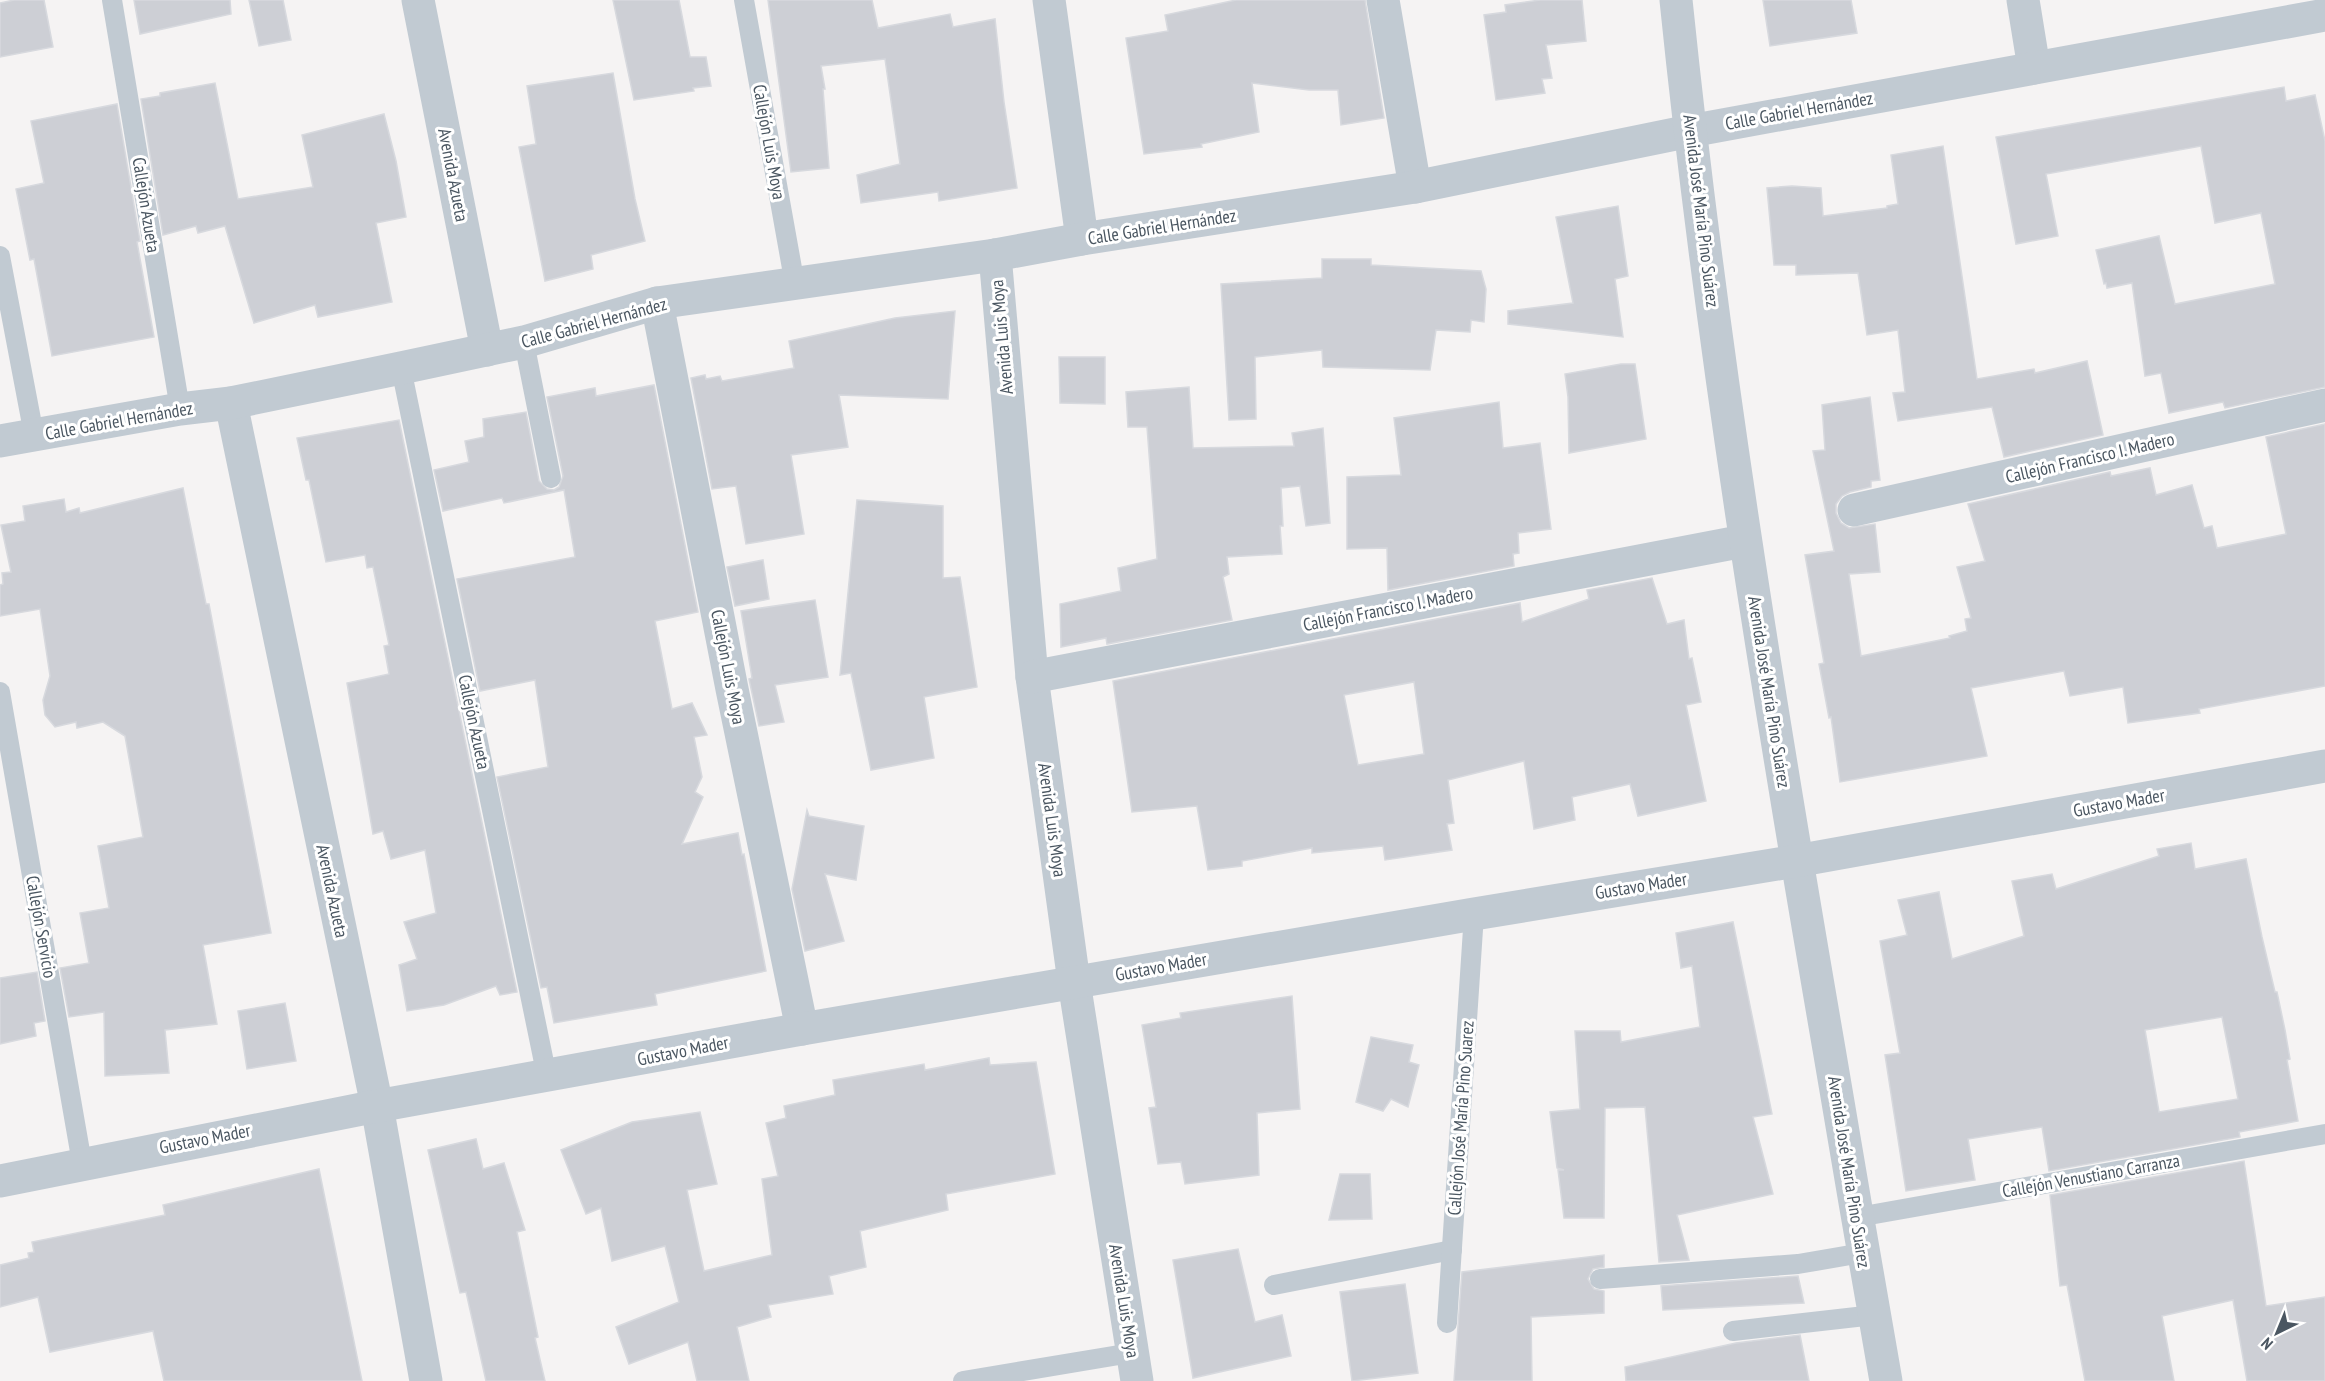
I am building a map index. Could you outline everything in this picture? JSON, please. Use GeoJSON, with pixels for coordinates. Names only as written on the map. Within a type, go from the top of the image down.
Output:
{"type":"FeatureCollection","features":[{"type":"Feature","properties":{"kind":"street","name":"Avenida Azueta"},"geometry":{"type":"LineString","coordinates":[[418,0],[487,350]]}},
{"type":"Feature","properties":{"kind":"street"},"geometry":{"type":"LineString","coordinates":[[1049,0],[1082,239]]}},
{"type":"Feature","properties":{"kind":"street"},"geometry":{"type":"LineString","coordinates":[[1383,0],[1415,187]]}},
{"type":"Feature","properties":{"kind":"street","name":"Avenida José María Pino Suárez"},"geometry":{"type":"LineString","coordinates":[[1676,0],[1690,131],[1744,541],[1796,861],[1858,1217],[1862,1253],[1886,1381]]}},
{"type":"Feature","properties":{"kind":"street"},"geometry":{"type":"LineString","coordinates":[[2024,0],[2034,68]]}},
{"type":"Feature","properties":{"kind":"street","name":"Calle Gabriel Hernández"},"geometry":{"type":"LineString","coordinates":[[0,441],[180,409],[231,403],[487,350],[524,342],[657,303],[995,255],[1082,239],[1415,187],[1690,131],[2325,15]]}},
{"type":"Feature","properties":{"kind":"street","name":"Avenida Luis Moya"},"geometry":{"type":"LineString","coordinates":[[995,255],[1032,677],[1074,982],[1134,1367]]}},
{"type":"Feature","properties":{"kind":"street","name":"Callejón Luis Moya"},"geometry":{"type":"LineString","coordinates":[[657,303],[732,689],[802,1029]]}},
{"type":"Feature","properties":{"kind":"street","name":"Avenida Azueta"},"geometry":{"type":"LineString","coordinates":[[231,403],[377,1106],[426,1381]]}},
{"type":"Feature","properties":{"kind":"street","name":"Callejón Francisco I. Madero"},"geometry":{"type":"LineString","coordinates":[[1854,510],[2325,405]]}},
{"type":"Feature","properties":{"kind":"street","name":"Callejón Francisco I. Madero"},"geometry":{"type":"LineString","coordinates":[[1032,677],[1744,541]]}},
{"type":"Feature","properties":{"kind":"street","name":"Gustavo Mader"},"geometry":{"type":"LineString","coordinates":[[0,1181],[377,1106],[802,1029],[1796,861],[2325,766]]}},
{"type":"Feature","properties":{"kind":"lane","name":"Callejón Azueta"},"geometry":{"type":"LineString","coordinates":[[112,0],[180,409]]}},
{"type":"Feature","properties":{"kind":"lane","name":"Callejón Luis Moya"},"geometry":{"type":"LineString","coordinates":[[744,0],[795,285]]}},
{"type":"Feature","properties":{"kind":"lane"},"geometry":{"type":"LineString","coordinates":[[0,256],[34,435]]}},
{"type":"Feature","properties":{"kind":"lane"},"geometry":{"type":"LineString","coordinates":[[524,342],[551,478]]}},
{"type":"Feature","properties":{"kind":"lane","name":"Callejón Azueta"},"geometry":{"type":"LineString","coordinates":[[401,368],[547,1077]]}},
{"type":"Feature","properties":{"kind":"lane","name":"Callejón Servicio"},"geometry":{"type":"LineString","coordinates":[[0,692],[82,1163]]}},
{"type":"Feature","properties":{"kind":"lane","name":"Callejón José María Pino Suarez"},"geometry":{"type":"LineString","coordinates":[[1447,1323],[1474,914]]}},
{"type":"Feature","properties":{"kind":"lane","name":"Callejón Venustiano Carranza"},"geometry":{"type":"LineString","coordinates":[[1858,1217],[2325,1134]]}},
{"type":"Feature","properties":{"kind":"lane"},"geometry":{"type":"LineString","coordinates":[[1274,1285],[1452,1250]]}},
{"type":"Feature","properties":{"kind":"lane"},"geometry":{"type":"LineString","coordinates":[[1600,1279],[1798,1264],[1862,1253]]}},
{"type":"Feature","properties":{"kind":"lane"},"geometry":{"type":"LineString","coordinates":[[1733,1331],[1874,1315]]}},
{"type":"Feature","properties":{"kind":"lane"},"geometry":{"type":"LineString","coordinates":[[963,1381],[1134,1367]]}},
{"type":"Feature","properties":{"kind":"building"},"geometry":{"type":"Polygon","coordinates":[[[14,0],[44,0],[53,47],[0,57],[0,3],[14,0]]]}},
{"type":"Feature","properties":{"kind":"building"},"geometry":{"type":"Polygon","coordinates":[[[134,0],[230,0],[231,14],[140,34],[134,0]]]}},
{"type":"Feature","properties":{"kind":"building"},"geometry":{"type":"Polygon","coordinates":[[[249,0],[283,0],[291,40],[259,46],[249,0]]]}},
{"type":"Feature","properties":{"kind":"building"},"geometry":{"type":"Polygon","coordinates":[[[613,0],[679,0],[690,57],[706,57],[711,86],[693,88],[694,91],[634,100],[613,0]]]}},
{"type":"Feature","properties":{"kind":"building"},"geometry":{"type":"Polygon","coordinates":[[[768,0],[872,0],[878,28],[950,14],[953,27],[995,19],[1017,188],[939,201],[938,192],[861,203],[857,175],[900,164],[885,59],[821,66],[825,89],[823,89],[829,168],[791,172],[768,0]]]}},
{"type":"Feature","properties":{"kind":"building"},"geometry":{"type":"Polygon","coordinates":[[[1236,0],[1365,0],[1384,118],[1341,125],[1338,90],[1309,90],[1252,83],[1259,132],[1201,144],[1202,147],[1144,154],[1126,38],[1168,31],[1165,15],[1236,0]]]}},
{"type":"Feature","properties":{"kind":"building"},"geometry":{"type":"Polygon","coordinates":[[[1540,0],[1582,0],[1586,41],[1546,45],[1552,78],[1542,79],[1545,93],[1496,100],[1484,15],[1506,12],[1505,5],[1540,0]]]}},
{"type":"Feature","properties":{"kind":"building"},"geometry":{"type":"Polygon","coordinates":[[[1763,0],[1851,0],[1857,33],[1770,46],[1763,0]]]}},
{"type":"Feature","properties":{"kind":"building"},"geometry":{"type":"Polygon","coordinates":[[[613,73],[635,199],[645,241],[591,255],[593,269],[545,281],[519,147],[536,144],[527,86],[613,73]]]}},
{"type":"Feature","properties":{"kind":"building"},"geometry":{"type":"Polygon","coordinates":[[[215,83],[238,199],[313,187],[302,135],[384,114],[396,161],[406,217],[376,223],[392,302],[318,317],[315,305],[254,323],[225,226],[198,233],[196,226],[163,235],[141,99],[160,96],[160,93],[215,83]]]}},
{"type":"Feature","properties":{"kind":"building"},"geometry":{"type":"Polygon","coordinates":[[[2284,87],[2286,101],[2315,95],[2325,141],[2325,387],[2225,408],[2223,402],[2169,413],[2161,373],[2145,376],[2132,283],[2107,288],[2096,250],[2159,236],[2175,304],[2275,284],[2261,213],[2215,223],[2201,146],[2046,174],[2058,236],[2016,244],[1996,137],[2284,87]]]}},
{"type":"Feature","properties":{"kind":"building"},"geometry":{"type":"Polygon","coordinates":[[[117,104],[140,241],[137,242],[154,337],[52,356],[34,259],[30,260],[16,189],[44,183],[31,121],[117,104]]]}},
{"type":"Feature","properties":{"kind":"building"},"geometry":{"type":"Polygon","coordinates":[[[1943,146],[1977,379],[2034,369],[2035,373],[2087,361],[2103,435],[2004,457],[1992,407],[1898,421],[1893,393],[1905,392],[1898,330],[1867,335],[1858,273],[1796,275],[1796,265],[1774,265],[1767,188],[1792,186],[1821,188],[1823,216],[1887,208],[1887,206],[1898,204],[1891,155],[1943,146]]]}},
{"type":"Feature","properties":{"kind":"building"},"geometry":{"type":"Polygon","coordinates":[[[1618,206],[1628,276],[1615,279],[1623,337],[1508,324],[1508,311],[1573,303],[1556,217],[1618,206]]]}},
{"type":"Feature","properties":{"kind":"building"},"geometry":{"type":"Polygon","coordinates":[[[1322,259],[1371,259],[1371,265],[1481,271],[1486,289],[1484,322],[1471,320],[1470,332],[1436,330],[1430,370],[1323,367],[1322,350],[1255,357],[1256,419],[1229,420],[1221,284],[1322,278],[1322,259]]]}},
{"type":"Feature","properties":{"kind":"building"},"geometry":{"type":"Polygon","coordinates":[[[955,311],[948,399],[839,395],[848,447],[791,455],[804,534],[746,544],[736,486],[712,489],[691,378],[705,375],[706,379],[720,376],[722,381],[794,368],[789,341],[895,318],[955,311]]]}},
{"type":"Feature","properties":{"kind":"building"},"geometry":{"type":"Polygon","coordinates":[[[1059,357],[1105,357],[1105,404],[1060,403],[1059,357]]]}},
{"type":"Feature","properties":{"kind":"building"},"geometry":{"type":"Polygon","coordinates":[[[1621,364],[1635,364],[1646,439],[1569,453],[1568,397],[1565,374],[1621,364]]]}},
{"type":"Feature","properties":{"kind":"building"},"geometry":{"type":"Polygon","coordinates":[[[654,385],[698,612],[655,621],[672,709],[692,703],[707,735],[694,737],[702,777],[695,792],[703,797],[682,844],[738,833],[766,971],[655,994],[657,1005],[554,1023],[547,987],[541,988],[497,777],[548,767],[535,680],[480,691],[457,579],[575,557],[564,490],[504,503],[502,498],[443,511],[434,470],[469,462],[465,441],[484,437],[483,419],[526,412],[539,481],[547,489],[554,490],[559,487],[563,476],[547,397],[595,388],[596,396],[654,385]]]}},
{"type":"Feature","properties":{"kind":"building"},"geometry":{"type":"Polygon","coordinates":[[[1189,387],[1193,448],[1294,446],[1292,433],[1323,428],[1330,523],[1306,526],[1300,486],[1281,488],[1282,554],[1227,557],[1229,574],[1223,577],[1232,620],[1107,644],[1106,638],[1061,647],[1060,604],[1121,591],[1118,568],[1157,559],[1147,427],[1128,427],[1126,392],[1189,387]]]}},
{"type":"Feature","properties":{"kind":"building"},"geometry":{"type":"Polygon","coordinates":[[[1870,397],[1880,480],[1871,481],[1871,487],[1842,496],[1836,504],[1836,513],[1841,523],[1849,528],[1875,524],[1880,572],[1849,574],[1861,656],[1950,638],[1949,636],[1967,631],[1965,619],[1971,618],[1957,567],[1985,561],[1968,504],[2110,472],[2111,476],[2150,468],[2156,495],[2192,485],[2204,528],[2212,526],[2217,548],[2286,534],[2266,437],[2325,424],[2325,686],[2199,709],[2200,713],[2128,723],[2123,687],[2070,696],[2064,671],[1971,688],[1987,756],[1840,782],[1831,717],[1829,718],[1819,664],[1824,663],[1805,555],[1834,551],[1813,451],[1825,450],[1822,405],[1870,397]]]}},
{"type":"Feature","properties":{"kind":"building"},"geometry":{"type":"Polygon","coordinates":[[[1499,402],[1503,448],[1540,443],[1551,529],[1518,533],[1519,553],[1513,554],[1514,566],[1388,590],[1387,548],[1347,549],[1347,477],[1401,475],[1394,418],[1499,402]]]}},
{"type":"Feature","properties":{"kind":"building"},"geometry":{"type":"Polygon","coordinates":[[[399,420],[517,992],[500,995],[496,986],[444,1005],[407,1011],[399,965],[417,959],[404,922],[436,913],[425,850],[391,859],[383,831],[373,834],[347,683],[389,674],[384,646],[389,645],[373,567],[367,568],[365,555],[326,562],[309,480],[306,480],[297,438],[399,420]]]}},
{"type":"Feature","properties":{"kind":"building"},"geometry":{"type":"Polygon","coordinates":[[[183,488],[206,604],[209,604],[271,933],[203,945],[217,1024],[165,1030],[169,1073],[105,1076],[104,1012],[69,1017],[60,968],[89,963],[80,913],[109,908],[98,846],[143,837],[125,736],[103,722],[77,728],[76,722],[55,727],[45,715],[43,700],[50,676],[40,609],[0,616],[2,573],[11,572],[1,525],[25,521],[23,506],[64,499],[66,512],[79,508],[80,513],[183,488]]]}},
{"type":"Feature","properties":{"kind":"building"},"geometry":{"type":"Polygon","coordinates":[[[857,500],[943,506],[943,578],[960,577],[977,687],[924,697],[934,758],[871,770],[851,673],[840,675],[857,500]]]}},
{"type":"Feature","properties":{"kind":"building"},"geometry":{"type":"Polygon","coordinates":[[[763,560],[769,599],[735,606],[727,567],[763,560]]]}},
{"type":"Feature","properties":{"kind":"building"},"geometry":{"type":"Polygon","coordinates":[[[1652,578],[1667,624],[1684,620],[1689,659],[1692,658],[1701,702],[1686,705],[1706,801],[1638,816],[1630,784],[1572,797],[1575,820],[1534,829],[1524,761],[1448,780],[1454,823],[1447,824],[1452,850],[1385,860],[1383,846],[1312,853],[1312,848],[1242,861],[1242,866],[1208,870],[1197,806],[1132,812],[1113,681],[1520,603],[1522,622],[1589,599],[1587,590],[1652,578]],[[1414,682],[1344,695],[1358,765],[1424,754],[1414,682]]]}},
{"type":"Feature","properties":{"kind":"building"},"geometry":{"type":"Polygon","coordinates":[[[815,600],[828,677],[775,685],[784,722],[759,726],[749,679],[752,678],[741,611],[815,600]]]}},
{"type":"Feature","properties":{"kind":"building"},"geometry":{"type":"Polygon","coordinates":[[[807,810],[809,816],[864,826],[856,880],[825,874],[844,941],[805,951],[792,889],[807,810]]]}},
{"type":"Feature","properties":{"kind":"building"},"geometry":{"type":"Polygon","coordinates":[[[2191,843],[2195,869],[2246,859],[2285,1030],[2290,1059],[2287,1060],[2298,1121],[2239,1132],[2240,1137],[2049,1171],[2042,1127],[1968,1139],[1975,1180],[1906,1191],[1885,1055],[1900,1053],[1880,941],[1907,935],[1898,900],[1939,892],[1952,959],[2024,936],[2012,881],[2052,874],[2056,889],[2159,856],[2157,849],[2191,843]],[[2222,1017],[2145,1030],[2159,1112],[2238,1099],[2222,1017]]]}},
{"type":"Feature","properties":{"kind":"building"},"geometry":{"type":"Polygon","coordinates":[[[1733,922],[1772,1114],[1753,1117],[1773,1194],[1677,1215],[1689,1260],[1659,1262],[1645,1107],[1605,1108],[1604,1218],[1564,1218],[1558,1170],[1564,1170],[1557,1168],[1550,1112],[1580,1109],[1575,1031],[1620,1031],[1621,1042],[1700,1027],[1692,966],[1681,968],[1676,933],[1733,922]]]}},
{"type":"Feature","properties":{"kind":"building"},"geometry":{"type":"Polygon","coordinates":[[[37,972],[45,1021],[34,1023],[36,1036],[0,1044],[0,978],[37,972]]]}},
{"type":"Feature","properties":{"kind":"building"},"geometry":{"type":"Polygon","coordinates":[[[1292,996],[1300,1109],[1257,1113],[1259,1175],[1185,1184],[1181,1162],[1158,1164],[1149,1108],[1156,1107],[1142,1025],[1181,1018],[1180,1013],[1292,996]]]}},
{"type":"Feature","properties":{"kind":"building"},"geometry":{"type":"Polygon","coordinates":[[[285,1003],[296,1061],[247,1069],[238,1011],[285,1003]]]}},
{"type":"Feature","properties":{"kind":"building"},"geometry":{"type":"Polygon","coordinates":[[[1371,1037],[1413,1045],[1409,1062],[1419,1065],[1408,1107],[1391,1099],[1383,1111],[1356,1102],[1371,1037]]]}},
{"type":"Feature","properties":{"kind":"building"},"geometry":{"type":"Polygon","coordinates":[[[989,1058],[990,1065],[1036,1062],[1055,1174],[946,1194],[948,1210],[860,1231],[866,1267],[829,1276],[833,1294],[768,1305],[771,1317],[737,1327],[749,1381],[697,1381],[688,1342],[629,1364],[616,1327],[679,1302],[665,1246],[612,1261],[601,1208],[586,1214],[561,1150],[632,1122],[700,1112],[717,1184],[687,1190],[704,1271],[772,1255],[762,1179],[778,1176],[766,1123],[786,1118],[784,1106],[835,1095],[833,1080],[924,1064],[925,1070],[989,1058]]]}},
{"type":"Feature","properties":{"kind":"building"},"geometry":{"type":"Polygon","coordinates":[[[476,1139],[483,1169],[504,1163],[525,1230],[517,1232],[538,1337],[535,1338],[545,1381],[486,1381],[466,1292],[460,1293],[428,1150],[476,1139]]]}},
{"type":"Feature","properties":{"kind":"building"},"geometry":{"type":"Polygon","coordinates":[[[2244,1161],[2266,1306],[2325,1297],[2325,1381],[2247,1381],[2233,1300],[2162,1316],[2174,1381],[2085,1381],[2067,1285],[2060,1286],[2050,1195],[2244,1161]]]}},
{"type":"Feature","properties":{"kind":"building"},"geometry":{"type":"Polygon","coordinates":[[[319,1169],[362,1381],[164,1381],[153,1331],[50,1352],[38,1297],[0,1307],[0,1265],[29,1258],[28,1253],[34,1252],[32,1242],[165,1215],[163,1205],[319,1169]]]}},
{"type":"Feature","properties":{"kind":"building"},"geometry":{"type":"Polygon","coordinates":[[[1340,1174],[1370,1174],[1372,1219],[1329,1220],[1340,1174]]]}},
{"type":"Feature","properties":{"kind":"building"},"geometry":{"type":"Polygon","coordinates":[[[1238,1249],[1255,1322],[1282,1315],[1291,1356],[1193,1378],[1173,1260],[1238,1249]]]}},
{"type":"Feature","properties":{"kind":"building"},"geometry":{"type":"Polygon","coordinates":[[[1604,1255],[1604,1267],[1593,1269],[1588,1279],[1594,1289],[1604,1291],[1604,1313],[1531,1317],[1532,1381],[1454,1381],[1462,1272],[1604,1255]]]}},
{"type":"Feature","properties":{"kind":"building"},"geometry":{"type":"Polygon","coordinates":[[[1798,1276],[1804,1303],[1663,1310],[1661,1286],[1798,1276]]]}},
{"type":"Feature","properties":{"kind":"building"},"geometry":{"type":"Polygon","coordinates":[[[1405,1284],[1418,1373],[1352,1381],[1340,1292],[1405,1284]]]}},
{"type":"Feature","properties":{"kind":"building"},"geometry":{"type":"Polygon","coordinates":[[[1800,1335],[1809,1381],[1626,1381],[1625,1367],[1736,1343],[1800,1335]]]}}]}
